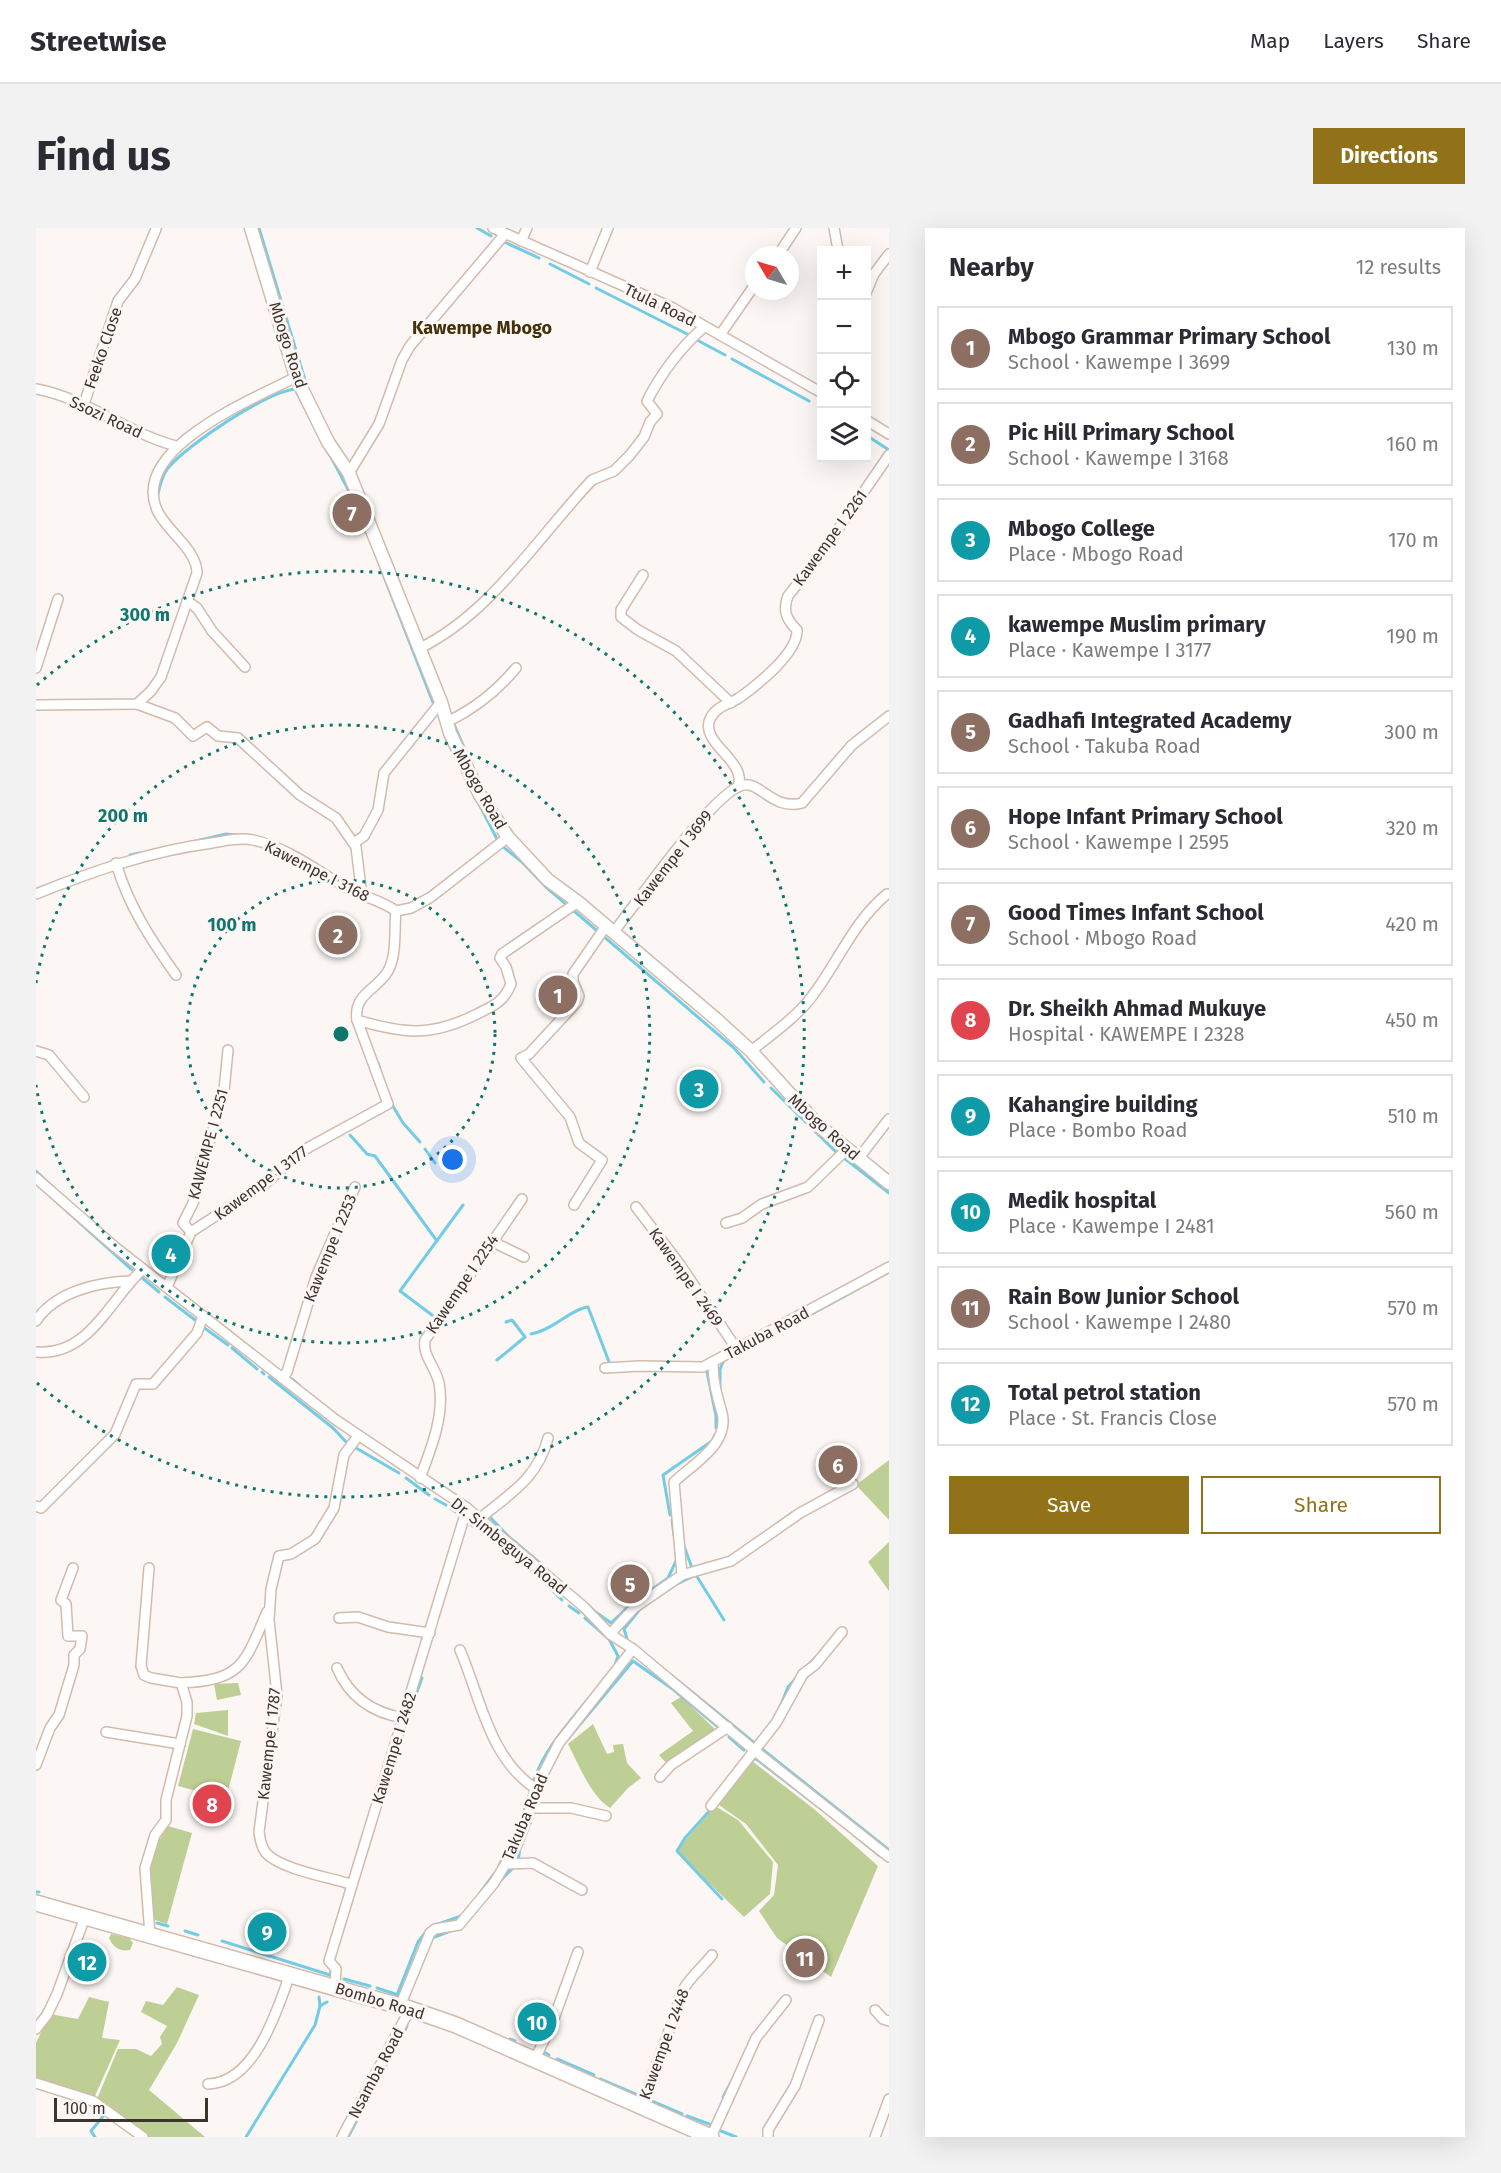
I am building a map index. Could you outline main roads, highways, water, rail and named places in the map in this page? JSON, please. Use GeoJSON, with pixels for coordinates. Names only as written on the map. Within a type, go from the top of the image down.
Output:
{"type":"FeatureCollection","features":[{"type":"Feature","properties":{"kind":"main road","name":"Bombo Road"},"geometry":{"type":"LineString","coordinates":[[36,1903],[405,2007],[456,2025],[711,2137]]}},
{"type":"Feature","properties":{"kind":"waterway"},"geometry":{"type":"LineString","coordinates":[[259,228],[308,390]]}},
{"type":"Feature","properties":{"kind":"waterway"},"geometry":{"type":"LineString","coordinates":[[477,228],[491,236]]}},
{"type":"Feature","properties":{"kind":"waterway"},"geometry":{"type":"LineString","coordinates":[[502,241],[539,258]]}},
{"type":"Feature","properties":{"kind":"waterway"},"geometry":{"type":"LineString","coordinates":[[550,264],[589,284]]}},
{"type":"Feature","properties":{"kind":"waterway"},"geometry":{"type":"LineString","coordinates":[[596,288],[689,335]]}},
{"type":"Feature","properties":{"kind":"waterway"},"geometry":{"type":"LineString","coordinates":[[697,340],[725,355]]}},
{"type":"Feature","properties":{"kind":"waterway"},"geometry":{"type":"LineString","coordinates":[[732,359],[809,401]]}},
{"type":"Feature","properties":{"kind":"waterway"},"geometry":{"type":"LineString","coordinates":[[158,494],[166,471],[209,433],[266,399],[296,389]]}},
{"type":"Feature","properties":{"kind":"waterway"},"geometry":{"type":"LineString","coordinates":[[297,393],[349,491],[366,532]]}},
{"type":"Feature","properties":{"kind":"waterway"},"geometry":{"type":"LineString","coordinates":[[871,438],[889,450]]}},
{"type":"Feature","properties":{"kind":"waterway"},"geometry":{"type":"LineString","coordinates":[[388,555],[399,582]]}},
{"type":"Feature","properties":{"kind":"waterway"},"geometry":{"type":"LineString","coordinates":[[383,574],[434,705]]}},
{"type":"Feature","properties":{"kind":"waterway"},"geometry":{"type":"LineString","coordinates":[[453,722],[466,752]]}},
{"type":"Feature","properties":{"kind":"waterway"},"geometry":{"type":"LineString","coordinates":[[479,804],[498,841]]}},
{"type":"Feature","properties":{"kind":"waterway"},"geometry":{"type":"LineString","coordinates":[[196,841],[226,834],[254,837]]}},
{"type":"Feature","properties":{"kind":"waterway"},"geometry":{"type":"LineString","coordinates":[[502,846],[522,862],[546,887],[734,1048],[764,1082]]}},
{"type":"Feature","properties":{"kind":"waterway"},"geometry":{"type":"LineString","coordinates":[[130,855],[140,853]]}},
{"type":"Feature","properties":{"kind":"waterway"},"geometry":{"type":"LineString","coordinates":[[378,1063],[382,1077]]}},
{"type":"Feature","properties":{"kind":"waterway"},"geometry":{"type":"LineString","coordinates":[[771,1088],[835,1151],[889,1193]]}},
{"type":"Feature","properties":{"kind":"waterway"},"geometry":{"type":"LineString","coordinates":[[391,1103],[403,1123],[420,1142]]}},
{"type":"Feature","properties":{"kind":"waterway"},"geometry":{"type":"LineString","coordinates":[[350,1135],[367,1154],[375,1156],[437,1241]]}},
{"type":"Feature","properties":{"kind":"waterway"},"geometry":{"type":"LineString","coordinates":[[425,1149],[435,1163]]}},
{"type":"Feature","properties":{"kind":"waterway"},"geometry":{"type":"LineString","coordinates":[[36,1171],[54,1188]]}},
{"type":"Feature","properties":{"kind":"waterway"},"geometry":{"type":"LineString","coordinates":[[51,1197],[132,1270]]}},
{"type":"Feature","properties":{"kind":"waterway"},"geometry":{"type":"LineString","coordinates":[[432,1315],[400,1291],[463,1205]]}},
{"type":"Feature","properties":{"kind":"waterway"},"geometry":{"type":"LineString","coordinates":[[92,1221],[105,1233]]}},
{"type":"Feature","properties":{"kind":"waterway"},"geometry":{"type":"LineString","coordinates":[[795,1323],[889,1272]]}},
{"type":"Feature","properties":{"kind":"waterway"},"geometry":{"type":"LineString","coordinates":[[141,1277],[159,1292]]}},
{"type":"Feature","properties":{"kind":"waterway"},"geometry":{"type":"LineString","coordinates":[[165,1297],[199,1323]]}},
{"type":"Feature","properties":{"kind":"waterway"},"geometry":{"type":"LineString","coordinates":[[531,1334],[588,1307],[611,1367]]}},
{"type":"Feature","properties":{"kind":"waterway"},"geometry":{"type":"LineString","coordinates":[[497,1360],[525,1337],[512,1320],[506,1322]]}},
{"type":"Feature","properties":{"kind":"waterway"},"geometry":{"type":"LineString","coordinates":[[203,1327],[228,1345]]}},
{"type":"Feature","properties":{"kind":"waterway"},"geometry":{"type":"LineString","coordinates":[[232,1348],[257,1369]]}},
{"type":"Feature","properties":{"kind":"waterway"},"geometry":{"type":"LineString","coordinates":[[720,1391],[720,1369],[724,1360]]}},
{"type":"Feature","properties":{"kind":"waterway"},"geometry":{"type":"LineString","coordinates":[[706,1367],[716,1416],[716,1428]]}},
{"type":"Feature","properties":{"kind":"waterway"},"geometry":{"type":"LineString","coordinates":[[269,1377],[333,1428],[348,1444]]}},
{"type":"Feature","properties":{"kind":"waterway"},"geometry":{"type":"LineString","coordinates":[[292,1379],[300,1386]]}},
{"type":"Feature","properties":{"kind":"waterway"},"geometry":{"type":"LineString","coordinates":[[721,1443],[727,1424]]}},
{"type":"Feature","properties":{"kind":"waterway"},"geometry":{"type":"LineString","coordinates":[[670,1515],[663,1475],[712,1441],[715,1435]]}},
{"type":"Feature","properties":{"kind":"waterway"},"geometry":{"type":"LineString","coordinates":[[356,1448],[399,1473]]}},
{"type":"Feature","properties":{"kind":"waterway"},"geometry":{"type":"LineString","coordinates":[[406,1478],[429,1495]]}},
{"type":"Feature","properties":{"kind":"waterway"},"geometry":{"type":"LineString","coordinates":[[435,1499],[446,1505]]}},
{"type":"Feature","properties":{"kind":"waterway"},"geometry":{"type":"LineString","coordinates":[[451,1509],[462,1516]]}},
{"type":"Feature","properties":{"kind":"waterway"},"geometry":{"type":"LineString","coordinates":[[774,1526],[792,1513]]}},
{"type":"Feature","properties":{"kind":"waterway"},"geometry":{"type":"LineString","coordinates":[[488,1515],[507,1535],[547,1569]]}},
{"type":"Feature","properties":{"kind":"waterway"},"geometry":{"type":"LineString","coordinates":[[672,1520],[674,1535]]}},
{"type":"Feature","properties":{"kind":"waterway"},"geometry":{"type":"LineString","coordinates":[[471,1525],[483,1530],[513,1555]]}},
{"type":"Feature","properties":{"kind":"waterway"},"geometry":{"type":"LineString","coordinates":[[684,1546],[692,1568],[695,1567]]}},
{"type":"Feature","properties":{"kind":"waterway"},"geometry":{"type":"LineString","coordinates":[[633,1603],[668,1578],[677,1559]]}},
{"type":"Feature","properties":{"kind":"waterway"},"geometry":{"type":"LineString","coordinates":[[520,1561],[525,1565]]}},
{"type":"Feature","properties":{"kind":"waterway"},"geometry":{"type":"LineString","coordinates":[[531,1570],[540,1578]]}},
{"type":"Feature","properties":{"kind":"waterway"},"geometry":{"type":"LineString","coordinates":[[552,1574],[562,1583]]}},
{"type":"Feature","properties":{"kind":"waterway"},"geometry":{"type":"LineString","coordinates":[[675,1585],[696,1575],[724,1620]]}},
{"type":"Feature","properties":{"kind":"waterway"},"geometry":{"type":"LineString","coordinates":[[544,1582],[562,1600]]}},
{"type":"Feature","properties":{"kind":"waterway"},"geometry":{"type":"LineString","coordinates":[[590,1608],[611,1623],[630,1605]]}},
{"type":"Feature","properties":{"kind":"waterway"},"geometry":{"type":"LineString","coordinates":[[569,1606],[579,1613]]}},
{"type":"Feature","properties":{"kind":"waterway"},"geometry":{"type":"LineString","coordinates":[[628,1642],[624,1629],[641,1608]]}},
{"type":"Feature","properties":{"kind":"waterway"},"geometry":{"type":"LineString","coordinates":[[585,1618],[609,1639],[618,1656],[615,1665]]}},
{"type":"Feature","properties":{"kind":"waterway"},"geometry":{"type":"LineString","coordinates":[[808,1665],[818,1655]]}},
{"type":"Feature","properties":{"kind":"waterway"},"geometry":{"type":"LineString","coordinates":[[561,1747],[633,1661],[674,1690],[718,1727]]}},
{"type":"Feature","properties":{"kind":"waterway"},"geometry":{"type":"LineString","coordinates":[[671,1675],[757,1745]]}},
{"type":"Feature","properties":{"kind":"waterway"},"geometry":{"type":"LineString","coordinates":[[780,1707],[788,1687],[798,1676]]}},
{"type":"Feature","properties":{"kind":"waterway"},"geometry":{"type":"LineString","coordinates":[[407,1719],[422,1678]]}},
{"type":"Feature","properties":{"kind":"waterway"},"geometry":{"type":"LineString","coordinates":[[533,1783],[549,1749],[588,1699]]}},
{"type":"Feature","properties":{"kind":"waterway"},"geometry":{"type":"LineString","coordinates":[[395,1760],[405,1726]]}},
{"type":"Feature","properties":{"kind":"waterway"},"geometry":{"type":"LineString","coordinates":[[729,1737],[744,1750]]}},
{"type":"Feature","properties":{"kind":"waterway"},"geometry":{"type":"LineString","coordinates":[[762,1749],[889,1850]]}},
{"type":"Feature","properties":{"kind":"waterway"},"geometry":{"type":"LineString","coordinates":[[751,1762],[755,1758],[824,1811]]}},
{"type":"Feature","properties":{"kind":"waterway"},"geometry":{"type":"LineString","coordinates":[[499,1866],[523,1815],[531,1789]]}},
{"type":"Feature","properties":{"kind":"waterway"},"geometry":{"type":"LineString","coordinates":[[537,1805],[541,1791]]}},
{"type":"Feature","properties":{"kind":"waterway"},"geometry":{"type":"LineString","coordinates":[[712,1808],[685,1838],[677,1851],[722,1899]]}},
{"type":"Feature","properties":{"kind":"waterway"},"geometry":{"type":"LineString","coordinates":[[523,1841],[535,1811]]}},
{"type":"Feature","properties":{"kind":"waterway"},"geometry":{"type":"LineString","coordinates":[[853,1834],[880,1856]]}},
{"type":"Feature","properties":{"kind":"waterway"},"geometry":{"type":"LineString","coordinates":[[518,1861],[520,1848]]}},
{"type":"Feature","properties":{"kind":"waterway"},"geometry":{"type":"LineString","coordinates":[[500,1881],[514,1867]]}},
{"type":"Feature","properties":{"kind":"waterway"},"geometry":{"type":"LineString","coordinates":[[480,1893],[494,1874]]}},
{"type":"Feature","properties":{"kind":"waterway"},"geometry":{"type":"LineString","coordinates":[[460,1929],[473,1914]]}},
{"type":"Feature","properties":{"kind":"waterway"},"geometry":{"type":"LineString","coordinates":[[433,1926],[461,1916]]}},
{"type":"Feature","properties":{"kind":"waterway"},"geometry":{"type":"LineString","coordinates":[[157,1923],[168,1926]]}},
{"type":"Feature","properties":{"kind":"waterway"},"geometry":{"type":"LineString","coordinates":[[397,1995],[418,1942],[428,1929]]}},
{"type":"Feature","properties":{"kind":"waterway"},"geometry":{"type":"LineString","coordinates":[[432,1938],[453,1930]]}},
{"type":"Feature","properties":{"kind":"waterway"},"geometry":{"type":"LineString","coordinates":[[185,1931],[198,1935]]}},
{"type":"Feature","properties":{"kind":"waterway"},"geometry":{"type":"LineString","coordinates":[[222,1941],[330,1975],[332,1967]]}},
{"type":"Feature","properties":{"kind":"waterway"},"geometry":{"type":"LineString","coordinates":[[344,1979],[370,1986]]}},
{"type":"Feature","properties":{"kind":"waterway"},"geometry":{"type":"LineString","coordinates":[[377,1988],[398,1995]]}},
{"type":"Feature","properties":{"kind":"waterway"},"geometry":{"type":"LineString","coordinates":[[319,1997],[320,2006]]}},
{"type":"Feature","properties":{"kind":"waterway"},"geometry":{"type":"LineString","coordinates":[[246,2137],[315,2025],[320,2006],[327,2002]]}},
{"type":"Feature","properties":{"kind":"waterway"},"geometry":{"type":"LineString","coordinates":[[37,2023],[47,2006]]}},
{"type":"Feature","properties":{"kind":"waterway"},"geometry":{"type":"LineString","coordinates":[[348,2137],[407,2026]]}},
{"type":"Feature","properties":{"kind":"waterway"},"geometry":{"type":"LineString","coordinates":[[510,2039],[515,2041]]}},
{"type":"Feature","properties":{"kind":"waterway"},"geometry":{"type":"LineString","coordinates":[[544,2052],[549,2055]]}},
{"type":"Feature","properties":{"kind":"waterway"},"geometry":{"type":"LineString","coordinates":[[557,2059],[594,2075]]}},
{"type":"Feature","properties":{"kind":"waterway"},"geometry":{"type":"LineString","coordinates":[[723,2097],[735,2075]]}},
{"type":"Feature","properties":{"kind":"waterway"},"geometry":{"type":"LineString","coordinates":[[600,2079],[682,2114]]}},
{"type":"Feature","properties":{"kind":"waterway"},"geometry":{"type":"LineString","coordinates":[[879,2137],[888,2113]]}},
{"type":"Feature","properties":{"kind":"waterway"},"geometry":{"type":"LineString","coordinates":[[95,2137],[91,2131],[105,2114]]}},
{"type":"Feature","properties":{"kind":"waterway"},"geometry":{"type":"LineString","coordinates":[[687,2116],[712,2125]]}},
{"type":"Feature","properties":{"kind":"waterway"},"geometry":{"type":"LineString","coordinates":[[721,2131],[736,2137]]}},
{"type":"Feature","properties":{"kind":"place","name":"Good Times Infant School"},"geometry":{"type":"Point","coordinates":[352,513]}},
{"type":"Feature","properties":{"kind":"place","name":"Pic Hill Primary School"},"geometry":{"type":"Point","coordinates":[338,935]}},
{"type":"Feature","properties":{"kind":"place","name":"Mbogo Grammar Primary School"},"geometry":{"type":"Point","coordinates":[558,995]}},
{"type":"Feature","properties":{"kind":"place","name":"Mbogo College"},"geometry":{"type":"Point","coordinates":[699,1089]}},
{"type":"Feature","properties":{"kind":"place","name":"kawempe Muslim primary"},"geometry":{"type":"Point","coordinates":[171,1254]}},
{"type":"Feature","properties":{"kind":"place","name":"Hope Infant Primary School"},"geometry":{"type":"Point","coordinates":[838,1465]}},
{"type":"Feature","properties":{"kind":"place","name":"Gadhafi Integrated Academy"},"geometry":{"type":"Point","coordinates":[630,1584]}},
{"type":"Feature","properties":{"kind":"place","name":"Dr. Sheikh Ahmad Mukuye"},"geometry":{"type":"Point","coordinates":[212,1804]}},
{"type":"Feature","properties":{"kind":"place","name":"Kahangire building"},"geometry":{"type":"Point","coordinates":[267,1932]}},
{"type":"Feature","properties":{"kind":"place","name":"Rain Bow Junior School"},"geometry":{"type":"Point","coordinates":[805,1958]}},
{"type":"Feature","properties":{"kind":"place","name":"Total petrol station"},"geometry":{"type":"Point","coordinates":[87,1962]}},
{"type":"Feature","properties":{"kind":"place","name":"Medik hospital"},"geometry":{"type":"Point","coordinates":[537,2022]}},
{"type":"Feature","properties":{"kind":"district","name":"Kawempe Mbogo"},"geometry":{"type":"Point","coordinates":[482,328]}}]}
